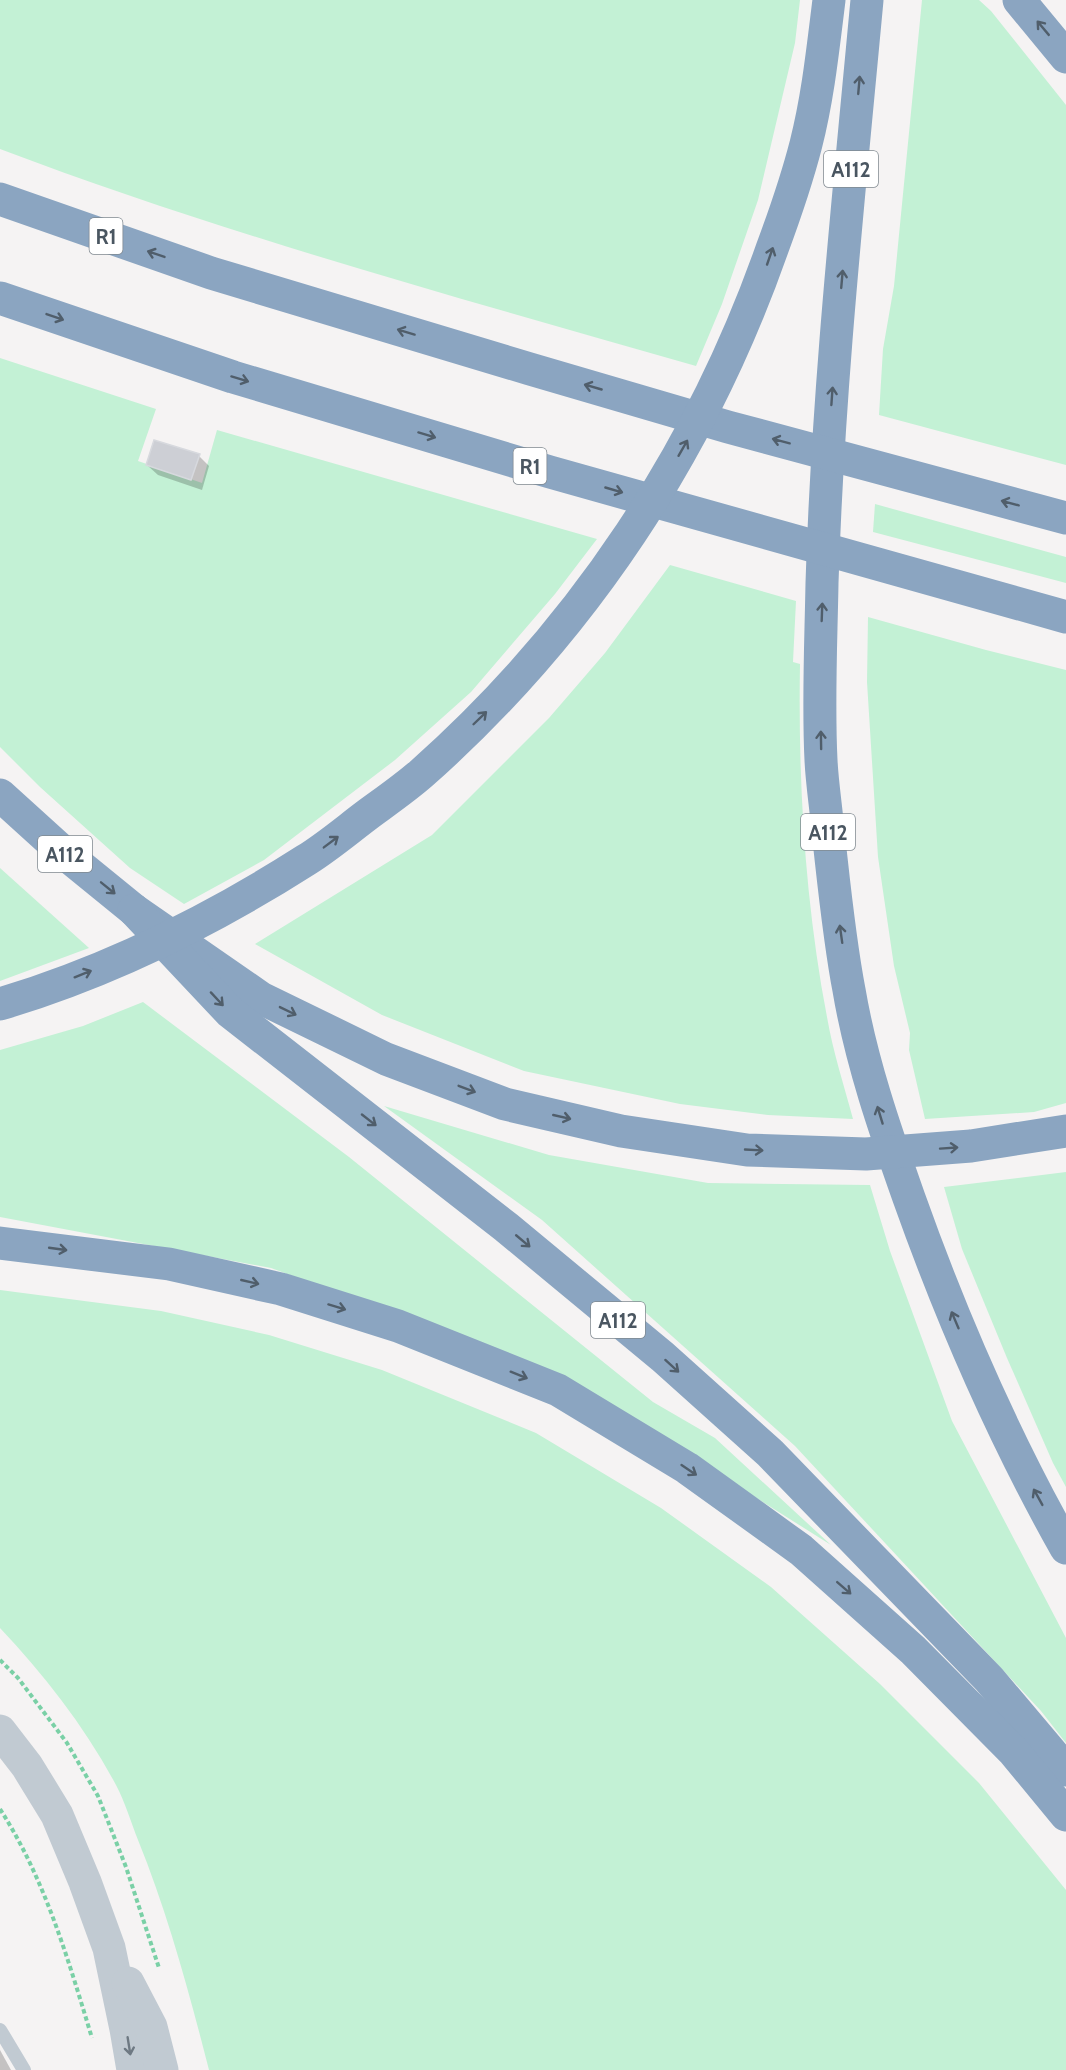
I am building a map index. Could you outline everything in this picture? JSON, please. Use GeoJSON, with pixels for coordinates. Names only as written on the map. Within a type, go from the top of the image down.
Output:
{"type":"FeatureCollection","features":[{"type":"Feature","properties":{"kind":"highway"},"geometry":{"type":"LineString","coordinates":[[14,1000],[118,960],[200,921],[309,858],[420,775],[494,705],[583,603],[650,507],[698,424],[751,311],[807,142],[830,0]]}},
{"type":"Feature","properties":{"kind":"highway","name":"A112"},"geometry":{"type":"LineString","coordinates":[[867,0],[836,338],[825,497],[820,671],[821,762],[833,882],[849,992],[862,1052],[880,1115],[927,1250],[970,1357],[998,1419],[1029,1482],[1066,1548]]}},
{"type":"Feature","properties":{"kind":"highway"},"geometry":{"type":"LineString","coordinates":[[1019,0],[1066,57]]}},
{"type":"Feature","properties":{"kind":"highway","name":"R1"},"geometry":{"type":"LineString","coordinates":[[0,199],[211,273],[508,362],[728,427],[1066,518]]}},
{"type":"Feature","properties":{"kind":"highway","name":"R1"},"geometry":{"type":"LineString","coordinates":[[0,298],[233,377],[516,462],[1066,617]]}},
{"type":"Feature","properties":{"kind":"highway","name":"A112"},"geometry":{"type":"LineString","coordinates":[[0,795],[64,853],[134,909],[230,1012],[506,1227],[663,1357],[770,1454],[989,1679],[1066,1770]]}},
{"type":"Feature","properties":{"kind":"highway"},"geometry":{"type":"LineString","coordinates":[[134,909],[261,998],[386,1059],[505,1104],[621,1131],[747,1150],[866,1154],[971,1146],[1066,1131]]}},
{"type":"Feature","properties":{"kind":"highway"},"geometry":{"type":"LineString","coordinates":[[0,1243],[169,1264],[281,1289],[398,1326],[558,1390],[687,1468],[801,1550],[913,1650],[1014,1752],[1066,1815]]}},
{"type":"Feature","properties":{"kind":"street"},"geometry":{"type":"LineString","coordinates":[[0,1731],[27,1766],[57,1815],[85,1882],[109,1948],[133,2070]]}},
{"type":"Feature","properties":{"kind":"street"},"geometry":{"type":"LineString","coordinates":[[109,1948],[151,2026],[162,2070]]}},
{"type":"Feature","properties":{"kind":"lane"},"geometry":{"type":"LineString","coordinates":[[0,2030],[24,2070]]}},
{"type":"Feature","properties":{"kind":"path"},"geometry":{"type":"LineString","coordinates":[[0,1809],[16,1833],[45,1896],[69,1961],[93,2041]]}},
{"type":"Feature","properties":{"kind":"green space"},"geometry":{"type":"Polygon","coordinates":[[[0,0],[800,0],[795,43],[758,200],[722,304],[696,366],[433,291],[259,238],[0,149],[0,0]]]}},
{"type":"Feature","properties":{"kind":"green space"},"geometry":{"type":"Polygon","coordinates":[[[922,0],[979,0],[991,11],[1066,105],[1066,465],[879,415],[883,349],[894,286],[922,0]]]}},
{"type":"Feature","properties":{"kind":"green space"},"geometry":{"type":"Polygon","coordinates":[[[0,358],[156,409],[138,461],[202,483],[217,430],[597,539],[555,594],[471,692],[395,760],[264,860],[184,904],[130,868],[40,787],[0,747],[0,358]]]}},
{"type":"Feature","properties":{"kind":"green space"},"geometry":{"type":"Polygon","coordinates":[[[875,504],[1066,557],[1066,583],[873,532],[875,504]]]}},
{"type":"Feature","properties":{"kind":"green space"},"geometry":{"type":"Polygon","coordinates":[[[670,565],[796,601],[793,662],[800,664],[800,753],[808,886],[819,974],[829,1030],[853,1119],[768,1115],[680,1104],[524,1071],[382,1015],[255,944],[432,835],[549,718],[605,653],[670,565]]]}},
{"type":"Feature","properties":{"kind":"green space"},"geometry":{"type":"Polygon","coordinates":[[[868,617],[1066,670],[1066,1103],[1034,1112],[925,1119],[909,1050],[910,1033],[894,966],[878,857],[867,682],[868,617]]]}},
{"type":"Feature","properties":{"kind":"green space"},"geometry":{"type":"Polygon","coordinates":[[[0,868],[89,948],[0,981],[0,868]]]}},
{"type":"Feature","properties":{"kind":"green space"},"geometry":{"type":"Polygon","coordinates":[[[143,1002],[349,1157],[653,1402],[715,1438],[831,1545],[558,1373],[271,1268],[0,1217],[0,1050],[83,1026],[143,1002]]]}},
{"type":"Feature","properties":{"kind":"green space"},"geometry":{"type":"Polygon","coordinates":[[[384,1106],[549,1155],[708,1183],[870,1185],[890,1251],[952,1421],[1066,1638],[1066,1743],[1041,1711],[795,1446],[542,1220],[384,1106]]]}},
{"type":"Feature","properties":{"kind":"green space"},"geometry":{"type":"Polygon","coordinates":[[[1066,1172],[1066,1487],[1053,1463],[1007,1358],[962,1249],[944,1187],[1066,1172]]]}},
{"type":"Feature","properties":{"kind":"green space"},"geometry":{"type":"Polygon","coordinates":[[[0,1290],[161,1311],[269,1335],[382,1370],[536,1433],[661,1508],[771,1587],[880,1684],[979,1783],[1066,1890],[1066,2070],[209,2070],[186,1982],[168,1925],[149,1868],[119,1792],[91,1743],[63,1703],[0,1628],[0,1290]]]}},
{"type":"Feature","properties":{"kind":"building"},"geometry":{"type":"Polygon","coordinates":[[[154,440],[200,454],[191,480],[146,465],[154,440]]]}}]}
